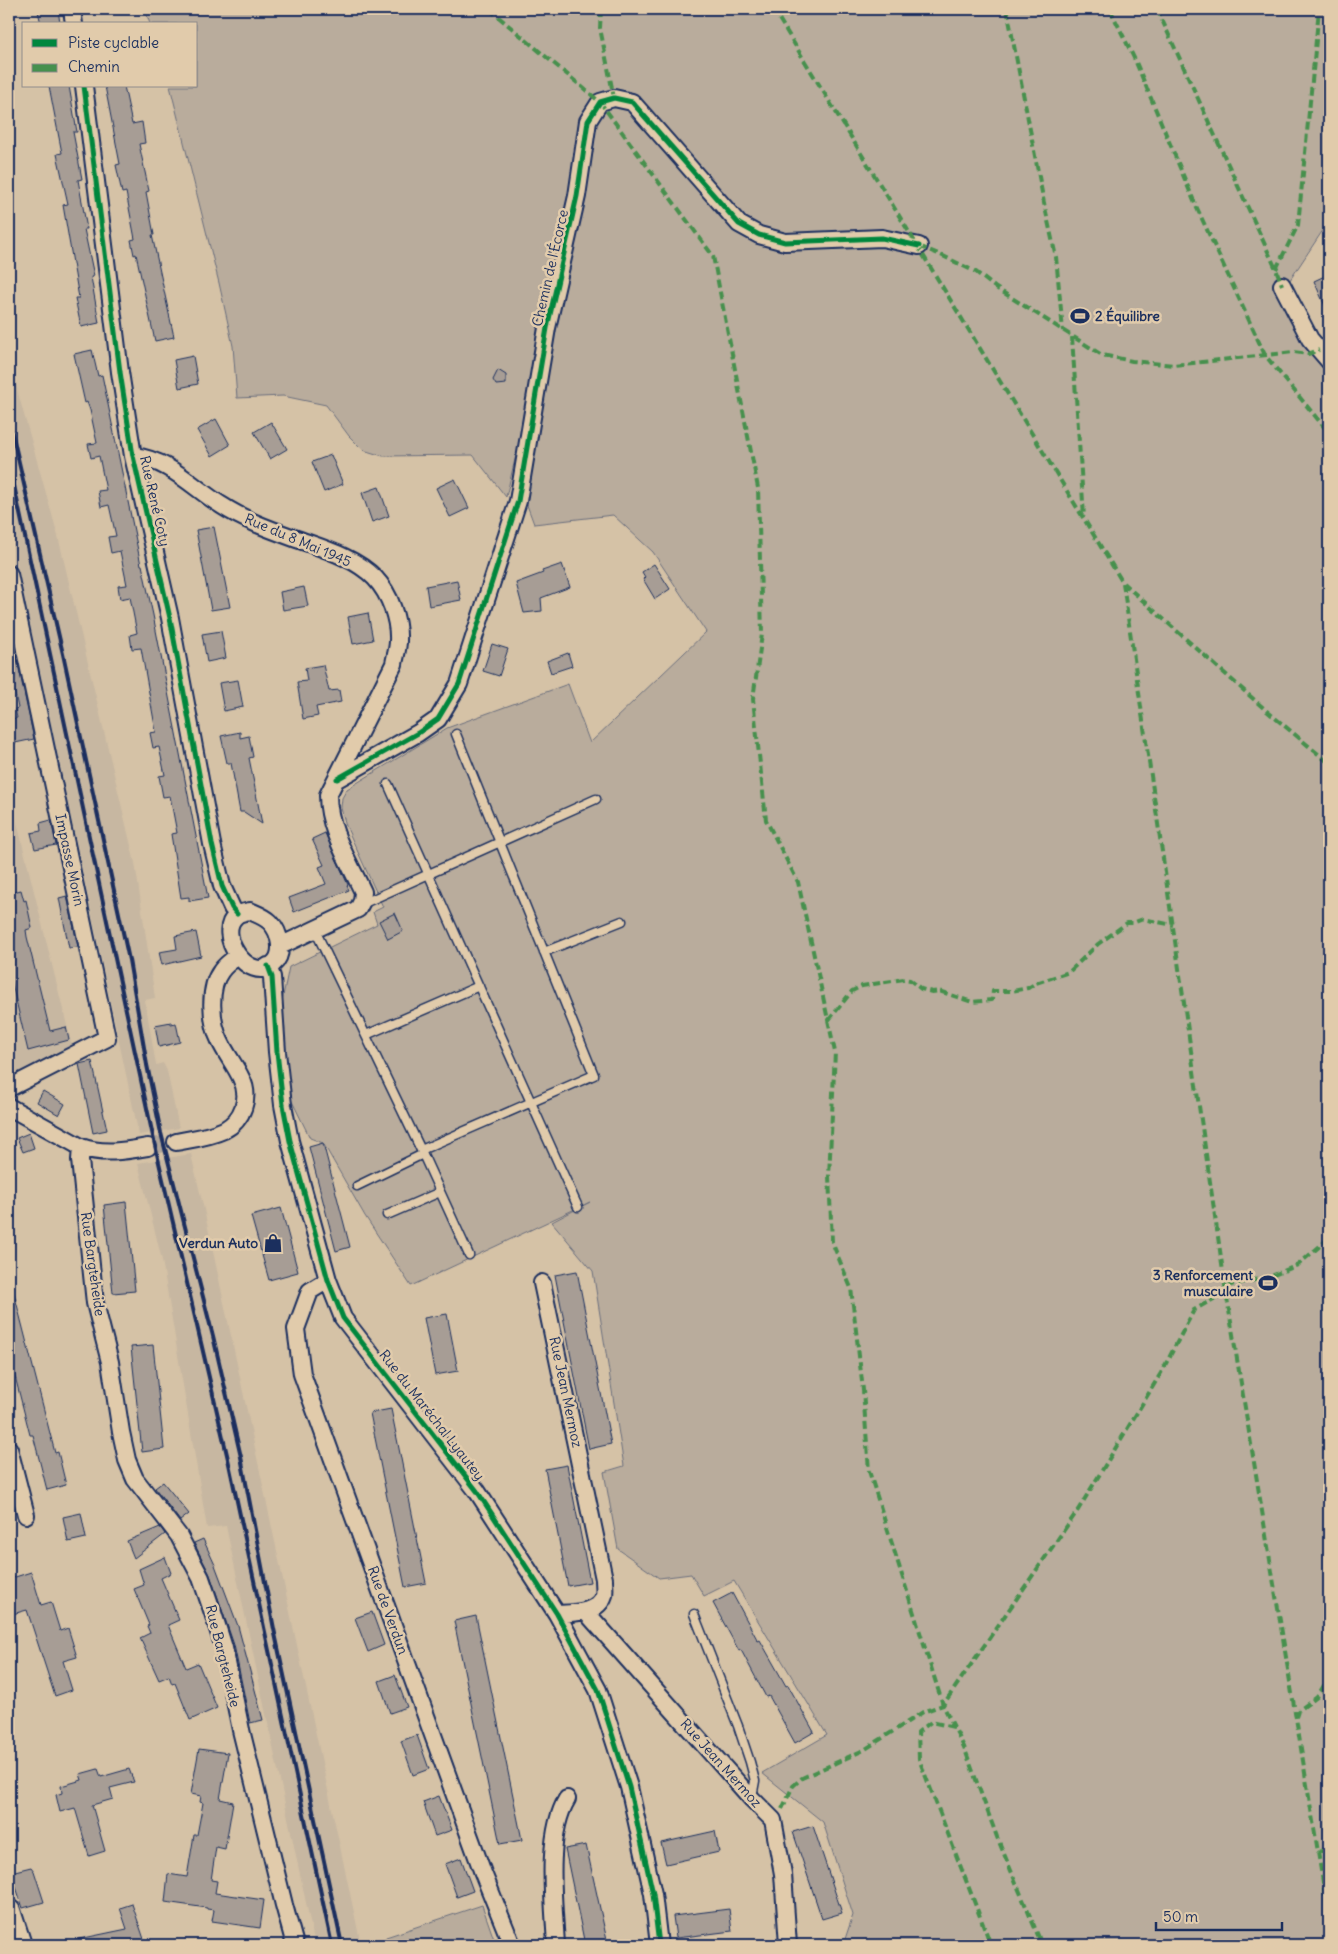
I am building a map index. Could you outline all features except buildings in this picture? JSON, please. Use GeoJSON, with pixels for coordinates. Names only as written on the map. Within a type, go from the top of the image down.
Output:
{"type":"FeatureCollection","features":[{"type":"Feature","properties":{"kind":"main road"},"geometry":{"type":"LineString","coordinates":[[9,1911],[20,1945]]}},
{"type":"Feature","properties":{"kind":"street"},"geometry":{"type":"LineString","coordinates":[[72,9],[74,22]]}},
{"type":"Feature","properties":{"kind":"street","name":"Rue René Coty"},"geometry":{"type":"LineString","coordinates":[[84,88],[120,372],[133,456],[170,618],[212,844],[222,886],[232,908],[237,914]]}},
{"type":"Feature","properties":{"kind":"street","name":"Chemin de l'Écorce"},"geometry":{"type":"LineString","coordinates":[[337,779],[418,733],[438,719],[459,684],[518,501],[547,328],[577,196],[588,121],[600,102],[614,98],[632,102],[739,224],[759,235],[785,242],[882,238],[919,246]]}},
{"type":"Feature","properties":{"kind":"street"},"geometry":{"type":"LineString","coordinates":[[1282,285],[1290,304],[1310,339],[1329,361]]}},
{"type":"Feature","properties":{"kind":"street","name":"Rue du 8 Mai 1945"},"geometry":{"type":"LineString","coordinates":[[133,456],[145,457],[161,462],[221,505],[250,521],[328,550],[360,566],[375,579],[386,595],[395,615],[398,642],[394,664],[328,795],[328,810],[362,892],[360,905]]}},
{"type":"Feature","properties":{"kind":"street","name":"Impasse Morin"},"geometry":{"type":"LineString","coordinates":[[9,574],[107,1038],[9,1088]]}},
{"type":"Feature","properties":{"kind":"street"},"geometry":{"type":"LineString","coordinates":[[280,946],[358,909],[360,905]]}},
{"type":"Feature","properties":{"kind":"street"},"geometry":{"type":"LineString","coordinates":[[250,911],[260,915],[270,922],[278,933],[280,946],[278,956],[273,964],[260,969],[245,964],[238,956],[230,938],[228,929],[230,922],[237,914],[250,911]]}},
{"type":"Feature","properties":{"kind":"street"},"geometry":{"type":"LineString","coordinates":[[176,1142],[224,1130],[240,1116],[246,1091],[242,1078],[219,1040],[212,1012],[213,994],[220,972],[238,956]]}},
{"type":"Feature","properties":{"kind":"street","name":"Rue du Maréchal Lyautey"},"geometry":{"type":"LineString","coordinates":[[268,966],[272,977],[277,1052],[287,1123],[328,1280],[343,1318],[477,1491],[557,1614],[598,1690],[623,1769],[653,1894],[659,1945]]}},
{"type":"Feature","properties":{"kind":"street"},"geometry":{"type":"LineString","coordinates":[[9,1108],[81,1147],[99,1152],[125,1151],[148,1147]]}},
{"type":"Feature","properties":{"kind":"street","name":"Rue Bargteheide"},"geometry":{"type":"LineString","coordinates":[[81,1147],[95,1303],[110,1362],[120,1432],[127,1460],[135,1479],[179,1536],[201,1578],[224,1648],[241,1730],[284,1905],[296,1945]]}},
{"type":"Feature","properties":{"kind":"street","name":"Rue de Verdun"},"geometry":{"type":"LineString","coordinates":[[328,1280],[310,1291],[296,1329],[302,1374],[486,1880],[512,1945]]}},
{"type":"Feature","properties":{"kind":"street","name":"Rue Jean Mermoz"},"geometry":{"type":"LineString","coordinates":[[542,1283],[604,1579],[604,1596],[597,1605],[586,1612],[752,1799],[773,1820],[783,1874],[788,1945]]}},
{"type":"Feature","properties":{"kind":"street"},"geometry":{"type":"LineString","coordinates":[[9,1449],[26,1515]]}},
{"type":"Feature","properties":{"kind":"street"},"geometry":{"type":"LineString","coordinates":[[557,1614],[586,1612]]}},
{"type":"Feature","properties":{"kind":"street"},"geometry":{"type":"LineString","coordinates":[[556,1945],[553,1889],[554,1850],[557,1826],[567,1799]]}},
{"type":"Feature","properties":{"kind":"lane"},"geometry":{"type":"LineString","coordinates":[[357,1186],[422,1152],[530,1102],[594,1075],[456,734]]}},
{"type":"Feature","properties":{"kind":"lane"},"geometry":{"type":"LineString","coordinates":[[388,784],[578,1207]]}},
{"type":"Feature","properties":{"kind":"lane"},"geometry":{"type":"LineString","coordinates":[[360,905],[596,799]]}},
{"type":"Feature","properties":{"kind":"lane"},"geometry":{"type":"LineString","coordinates":[[544,952],[622,920]]}},
{"type":"Feature","properties":{"kind":"lane"},"geometry":{"type":"LineString","coordinates":[[315,930],[469,1254]]}},
{"type":"Feature","properties":{"kind":"lane"},"geometry":{"type":"LineString","coordinates":[[366,1035],[478,986]]}},
{"type":"Feature","properties":{"kind":"lane"},"geometry":{"type":"LineString","coordinates":[[387,1215],[440,1192]]}},
{"type":"Feature","properties":{"kind":"lane"},"geometry":{"type":"LineString","coordinates":[[694,1614],[738,1726],[750,1762],[755,1781],[752,1799]]}},
{"type":"Feature","properties":{"kind":"shaded area"},"geometry":{"type":"Polygon","coordinates":[[[145,9],[1329,9],[1329,221],[1286,286],[1329,361],[1329,1945],[843,1945],[853,1915],[823,1822],[762,1773],[827,1735],[734,1581],[704,1596],[691,1574],[659,1578],[618,1549],[604,1472],[624,1466],[593,1271],[552,1222],[590,1202],[411,1286],[365,1216],[323,1143],[310,1138],[290,1097],[283,1035],[282,1001],[289,967],[377,924],[373,912],[383,907],[346,826],[341,808],[342,798],[347,789],[447,728],[568,684],[590,743],[706,632],[653,552],[613,515],[534,524],[527,505],[527,454],[516,455],[506,497],[473,455],[383,456],[363,450],[349,436],[326,405],[283,396],[237,398],[233,346],[170,88],[198,88],[198,22],[149,22],[145,9]]]}},
{"type":"Feature","properties":{"kind":"shaded area"},"geometry":{"type":"Polygon","coordinates":[[[9,344],[18,393],[58,536],[135,863],[155,998],[145,1000],[156,1065],[163,1063],[167,1071],[179,1128],[139,1135],[9,528],[9,344]]]}},
{"type":"Feature","properties":{"kind":"shaded area"},"geometry":{"type":"Polygon","coordinates":[[[9,794],[72,1046],[9,1080],[9,794]]]}},
{"type":"Feature","properties":{"kind":"shaded area"},"geometry":{"type":"Polygon","coordinates":[[[191,1154],[361,1945],[315,1945],[226,1526],[207,1528],[162,1260],[138,1163],[191,1154]]]}},
{"type":"Feature","properties":{"kind":"shaded area"},"geometry":{"type":"Polygon","coordinates":[[[482,1905],[496,1945],[381,1945],[386,1937],[482,1905]]]}},
{"type":"Feature","properties":{"kind":"tunnel"},"geometry":{"type":"LineString","coordinates":[[148,1147],[176,1142]]}},
{"type":"Feature","properties":{"kind":"railway"},"geometry":{"type":"LineString","coordinates":[[9,419],[63,654],[129,960],[161,1133],[213,1336],[241,1457],[274,1629],[342,1945]]}},
{"type":"Feature","properties":{"kind":"railway"},"geometry":{"type":"LineString","coordinates":[[9,462],[154,1141],[228,1459],[332,1945]]}},
{"type":"Feature","properties":{"kind":"marked path"},"geometry":{"type":"LineString","coordinates":[[489,9],[600,102],[713,256],[758,488],[762,634],[753,699],[766,820],[798,882],[835,1052],[829,1176],[832,1242],[851,1288],[863,1390],[869,1471],[943,1705],[964,1747],[997,1837],[1042,1945]]}},
{"type":"Feature","properties":{"kind":"marked path"},"geometry":{"type":"LineString","coordinates":[[601,9],[600,28],[614,98]]}},
{"type":"Feature","properties":{"kind":"marked path"},"geometry":{"type":"LineString","coordinates":[[773,9],[1123,583],[1268,712],[1329,763]]}},
{"type":"Feature","properties":{"kind":"marked path"},"geometry":{"type":"LineString","coordinates":[[1007,9],[1056,257],[1063,331]]}},
{"type":"Feature","properties":{"kind":"marked path"},"geometry":{"type":"LineString","coordinates":[[1110,9],[1135,60],[1196,206],[1265,355],[1329,433]]}},
{"type":"Feature","properties":{"kind":"marked path"},"geometry":{"type":"LineString","coordinates":[[1157,9],[1282,285]]}},
{"type":"Feature","properties":{"kind":"marked path"},"geometry":{"type":"LineString","coordinates":[[1276,269],[1298,225],[1319,9]]}},
{"type":"Feature","properties":{"kind":"marked path"},"geometry":{"type":"LineString","coordinates":[[919,246],[976,272],[996,288],[1102,355],[1132,361],[1174,365],[1294,352],[1308,354],[1319,350]]}},
{"type":"Feature","properties":{"kind":"marked path"},"geometry":{"type":"LineString","coordinates":[[1072,337],[1084,517]]}},
{"type":"Feature","properties":{"kind":"marked path"},"geometry":{"type":"LineString","coordinates":[[1123,583],[1226,1292],[1329,1919]]}},
{"type":"Feature","properties":{"kind":"marked path"},"geometry":{"type":"LineString","coordinates":[[828,1021],[852,991],[862,986],[904,979],[910,980],[921,989],[932,992],[939,991],[972,1002],[992,1000],[993,991],[1012,991],[1028,988],[1036,983],[1069,972],[1098,944],[1127,923],[1143,919],[1173,925]]}},
{"type":"Feature","properties":{"kind":"marked path"},"geometry":{"type":"LineString","coordinates":[[1226,1286],[1269,1277],[1298,1265],[1329,1238]]}},
{"type":"Feature","properties":{"kind":"marked path"},"geometry":{"type":"LineString","coordinates":[[782,1809],[793,1786],[802,1778],[864,1750],[923,1712],[943,1705],[1078,1510],[1161,1373],[1194,1310],[1226,1292]]}},
{"type":"Feature","properties":{"kind":"marked path"},"geometry":{"type":"LineString","coordinates":[[1296,1717],[1298,1711],[1317,1697],[1329,1677]]}},
{"type":"Feature","properties":{"kind":"marked path"},"geometry":{"type":"LineString","coordinates":[[954,1727],[931,1722],[918,1732],[919,1759],[991,1945]]}},
{"type":"Feature","properties":{"kind":"marked path"},"geometry":{"type":"LineString","coordinates":[[1318,1853],[1329,1847]]}},
{"type":"Feature","properties":{"kind":"cycle path"},"geometry":{"type":"LineString","coordinates":[[84,88],[120,372],[133,456],[170,618],[212,844],[222,886],[232,908],[237,914]]}},
{"type":"Feature","properties":{"kind":"cycle path"},"geometry":{"type":"LineString","coordinates":[[337,779],[418,733],[438,719],[459,684],[518,501],[547,328],[577,196],[588,121],[600,102],[614,98],[632,102],[739,224],[759,235],[785,242],[882,238],[919,246]]}},
{"type":"Feature","properties":{"kind":"cycle path"},"geometry":{"type":"LineString","coordinates":[[268,966],[272,977],[277,1052],[283,1105],[290,1141],[328,1280],[343,1318],[477,1491],[557,1614],[598,1690],[629,1787],[653,1894],[659,1945]]}},
{"type":"Feature","properties":{"kind":"place","name":"2 Équilibre"},"geometry":{"type":"Point","coordinates":[1080,316]}},
{"type":"Feature","properties":{"kind":"place","name":"Verdun Auto"},"geometry":{"type":"Point","coordinates":[273,1243]}},
{"type":"Feature","properties":{"kind":"place","name":"3 Renforcement musculaire"},"geometry":{"type":"Point","coordinates":[1268,1283]}}]}
